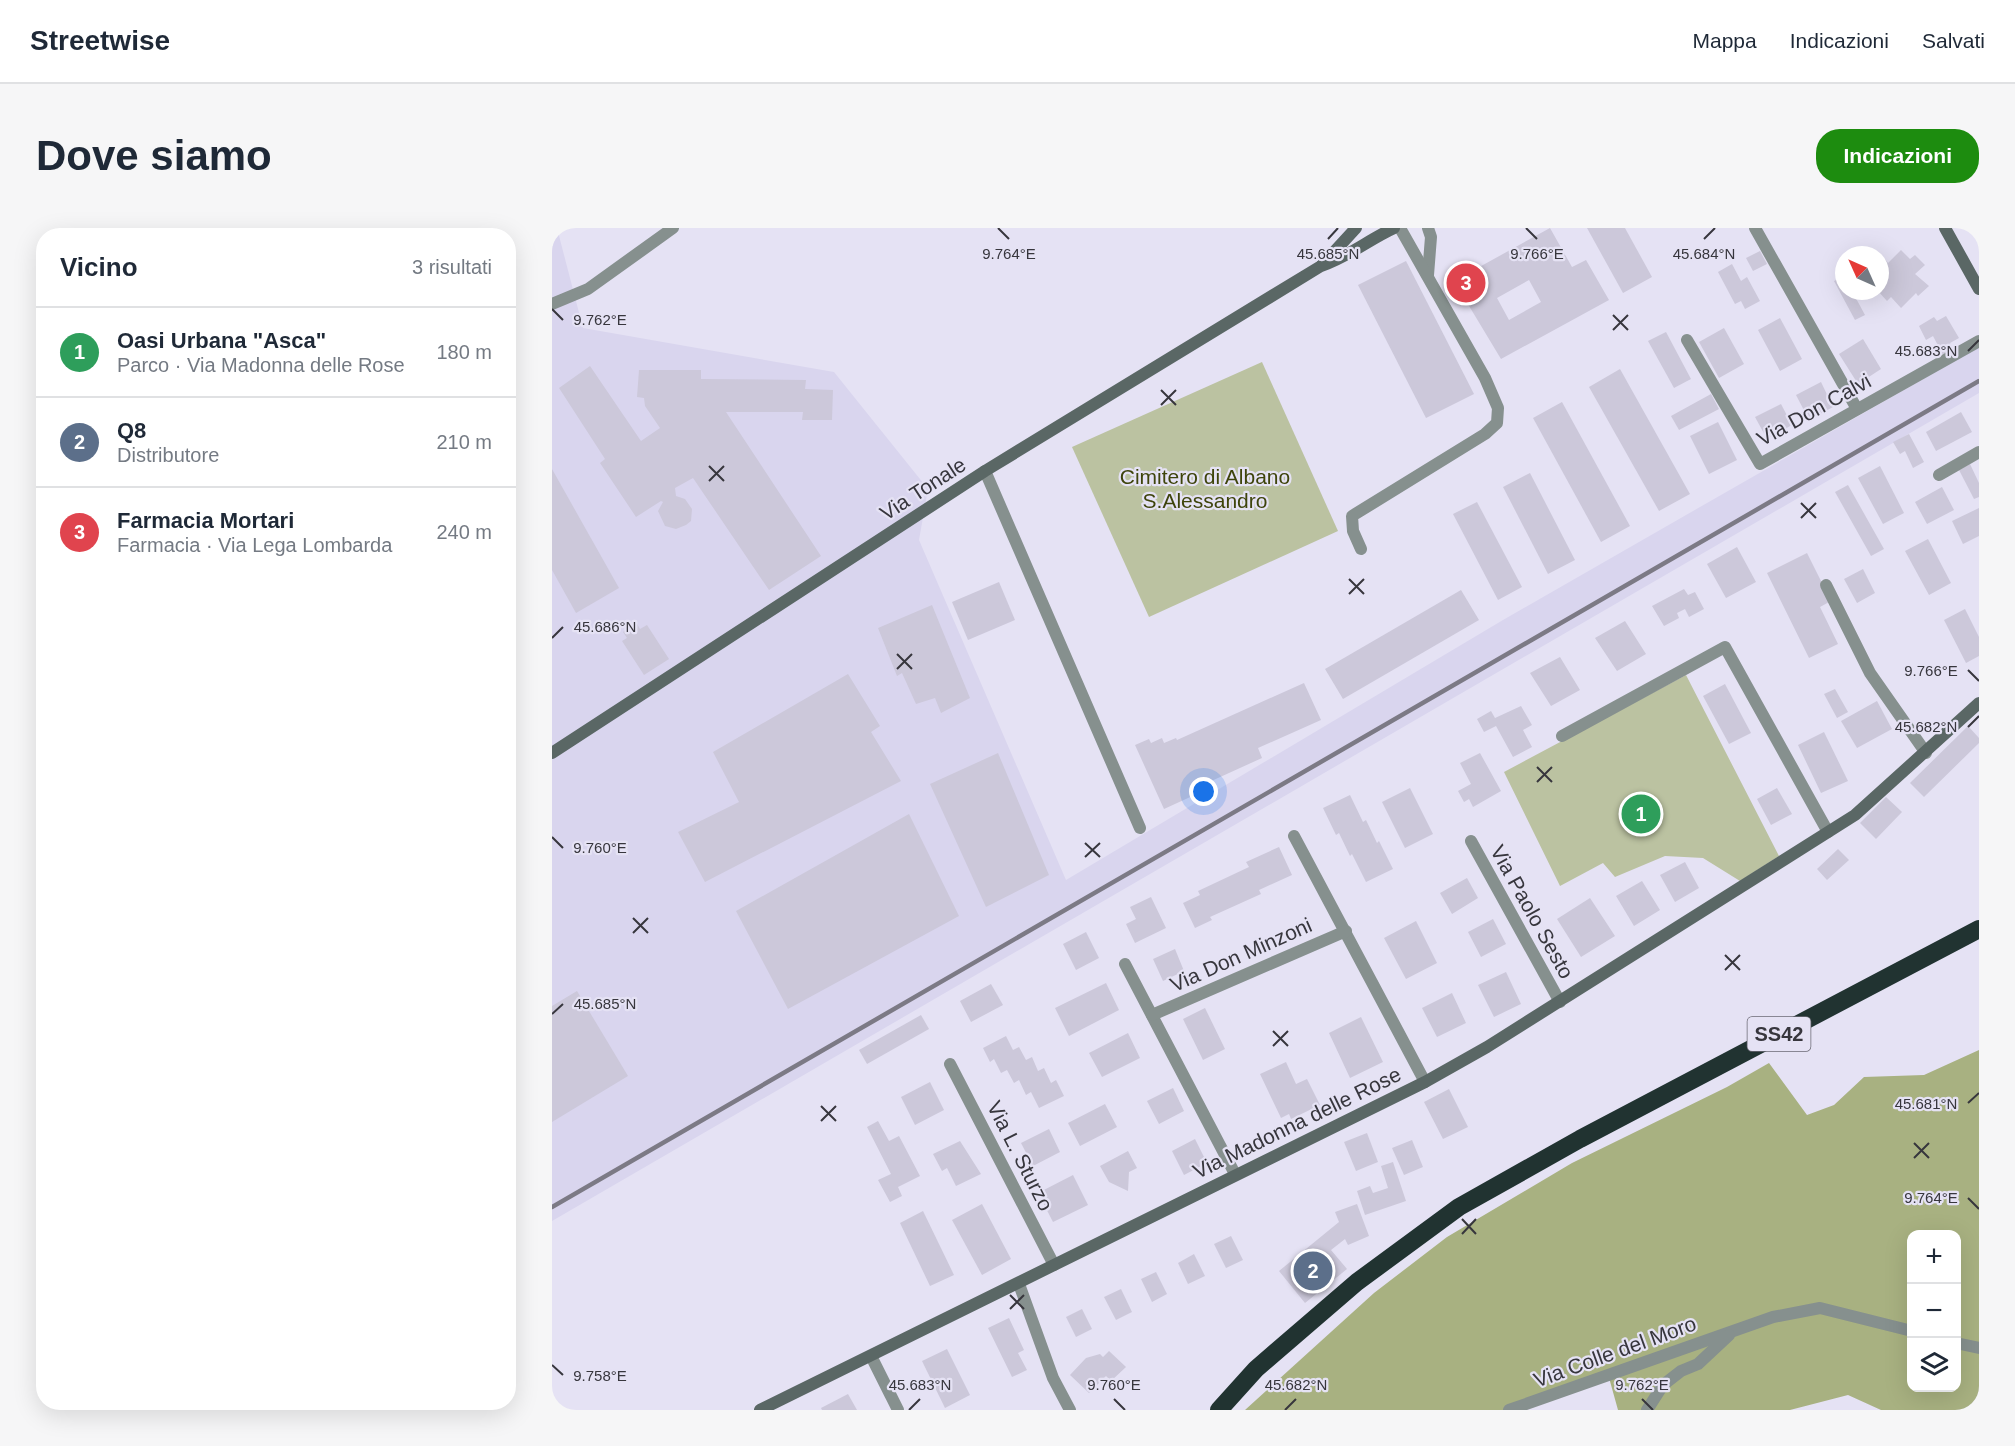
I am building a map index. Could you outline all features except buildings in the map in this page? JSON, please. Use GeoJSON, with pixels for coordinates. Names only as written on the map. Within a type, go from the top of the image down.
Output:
{"type":"FeatureCollection","features":[{"type":"Feature","properties":{"kind":"highway","name":"SS42"},"geometry":{"type":"LineString","coordinates":[[1219,1410],[1256,1369],[1348,1290],[1459,1207],[1580,1139],[1979,929]]}},
{"type":"Feature","properties":{"kind":"street"},"geometry":{"type":"LineString","coordinates":[[552,304],[588,289],[673,228]]}},
{"type":"Feature","properties":{"kind":"street","name":"Via Tonale"},"geometry":{"type":"LineString","coordinates":[[1321,266],[1356,228]]}},
{"type":"Feature","properties":{"kind":"street","name":"Via Tonale"},"geometry":{"type":"LineString","coordinates":[[552,753],[985,471],[1321,266],[1343,258],[1374,237],[1394,228]]}},
{"type":"Feature","properties":{"kind":"street"},"geometry":{"type":"LineString","coordinates":[[1361,549],[1353,531],[1352,516],[1485,434],[1497,423],[1498,408],[1485,378],[1400,228]]}},
{"type":"Feature","properties":{"kind":"street"},"geometry":{"type":"LineString","coordinates":[[1428,228],[1431,237],[1428,275]]}},
{"type":"Feature","properties":{"kind":"street"},"geometry":{"type":"LineString","coordinates":[[1755,228],[1857,409]]}},
{"type":"Feature","properties":{"kind":"street"},"geometry":{"type":"LineString","coordinates":[[1945,228],[1979,289]]}},
{"type":"Feature","properties":{"kind":"street","name":"Via Don Calvi"},"geometry":{"type":"LineString","coordinates":[[1687,340],[1760,464],[1979,341]]}},
{"type":"Feature","properties":{"kind":"street"},"geometry":{"type":"LineString","coordinates":[[1939,475],[1979,452]]}},
{"type":"Feature","properties":{"kind":"street"},"geometry":{"type":"LineString","coordinates":[[985,471],[1140,828]]}},
{"type":"Feature","properties":{"kind":"street"},"geometry":{"type":"LineString","coordinates":[[1826,585],[1870,673],[1926,753]]}},
{"type":"Feature","properties":{"kind":"street"},"geometry":{"type":"LineString","coordinates":[[1562,736],[1725,647],[1828,832]]}},
{"type":"Feature","properties":{"kind":"street","name":"Via Madonna delle Rose"},"geometry":{"type":"LineString","coordinates":[[760,1410],[1425,1082],[1560,1002],[1855,815],[1979,703]]}},
{"type":"Feature","properties":{"kind":"street","name":"Via Don Minzoni"},"geometry":{"type":"LineString","coordinates":[[1294,836],[1425,1082]]}},
{"type":"Feature","properties":{"kind":"street","name":"Via Paolo Sesto"},"geometry":{"type":"LineString","coordinates":[[1471,841],[1560,1002]]}},
{"type":"Feature","properties":{"kind":"street","name":"Via Don Minzoni"},"geometry":{"type":"LineString","coordinates":[[1152,1015],[1346,931]]}},
{"type":"Feature","properties":{"kind":"street","name":"Via Don Minzoni"},"geometry":{"type":"LineString","coordinates":[[1125,964],[1235,1174]]}},
{"type":"Feature","properties":{"kind":"street","name":"Via L. Sturzo"},"geometry":{"type":"LineString","coordinates":[[950,1064],[1054,1265]]}},
{"type":"Feature","properties":{"kind":"street"},"geometry":{"type":"LineString","coordinates":[[1019,1284],[1053,1378],[1070,1410]]}},
{"type":"Feature","properties":{"kind":"street","name":"Via Colle del Moro"},"geometry":{"type":"LineString","coordinates":[[1509,1410],[1773,1317],[1821,1308],[1907,1331]]}},
{"type":"Feature","properties":{"kind":"street","name":"Via Colle del Moro"},"geometry":{"type":"LineString","coordinates":[[1647,1410],[1663,1385],[1681,1371],[1698,1364],[1734,1330]]}},
{"type":"Feature","properties":{"kind":"street"},"geometry":{"type":"LineString","coordinates":[[1961,1344],[1979,1348]]}},
{"type":"Feature","properties":{"kind":"street"},"geometry":{"type":"LineString","coordinates":[[872,1356],[898,1410]]}},
{"type":"Feature","properties":{"kind":"shaded area"},"geometry":{"type":"Polygon","coordinates":[[[552,228],[557,228],[583,328],[834,372],[928,489],[919,540],[1066,880],[1503,620],[1979,347],[1979,393],[552,1221],[552,228]]]}},
{"type":"Feature","properties":{"kind":"green space","name":"Cimitero di Albano S.Alessandro"},"geometry":{"type":"Polygon","coordinates":[[[1262,362],[1338,531],[1149,617],[1072,447],[1262,362]]]}},
{"type":"Feature","properties":{"kind":"green space"},"geometry":{"type":"Polygon","coordinates":[[[1686,675],[1779,856],[1740,881],[1703,858],[1665,856],[1615,877],[1603,863],[1560,886],[1504,772],[1686,675]]]}},
{"type":"Feature","properties":{"kind":"green space"},"geometry":{"type":"Polygon","coordinates":[[[1979,1050],[1979,1410],[1881,1410],[1848,1395],[1790,1410],[1618,1410],[1608,1374],[1504,1410],[1245,1410],[1374,1293],[1447,1237],[1572,1163],[1727,1087],[1769,1063],[1807,1115],[1834,1105],[1864,1077],[1924,1075],[1979,1050]]]}},
{"type":"Feature","properties":{"kind":"railway"},"geometry":{"type":"LineString","coordinates":[[552,1207],[1979,381]]}},
{"type":"Feature","properties":{"kind":"place","name":"Farmacia Mortari"},"geometry":{"type":"Point","coordinates":[1466,283]}},
{"type":"Feature","properties":{"kind":"place","name":"Oasi Urbana \"Asca\""},"geometry":{"type":"Point","coordinates":[1641,814]}},
{"type":"Feature","properties":{"kind":"place","name":"Q8"},"geometry":{"type":"Point","coordinates":[1313,1271]}}]}
